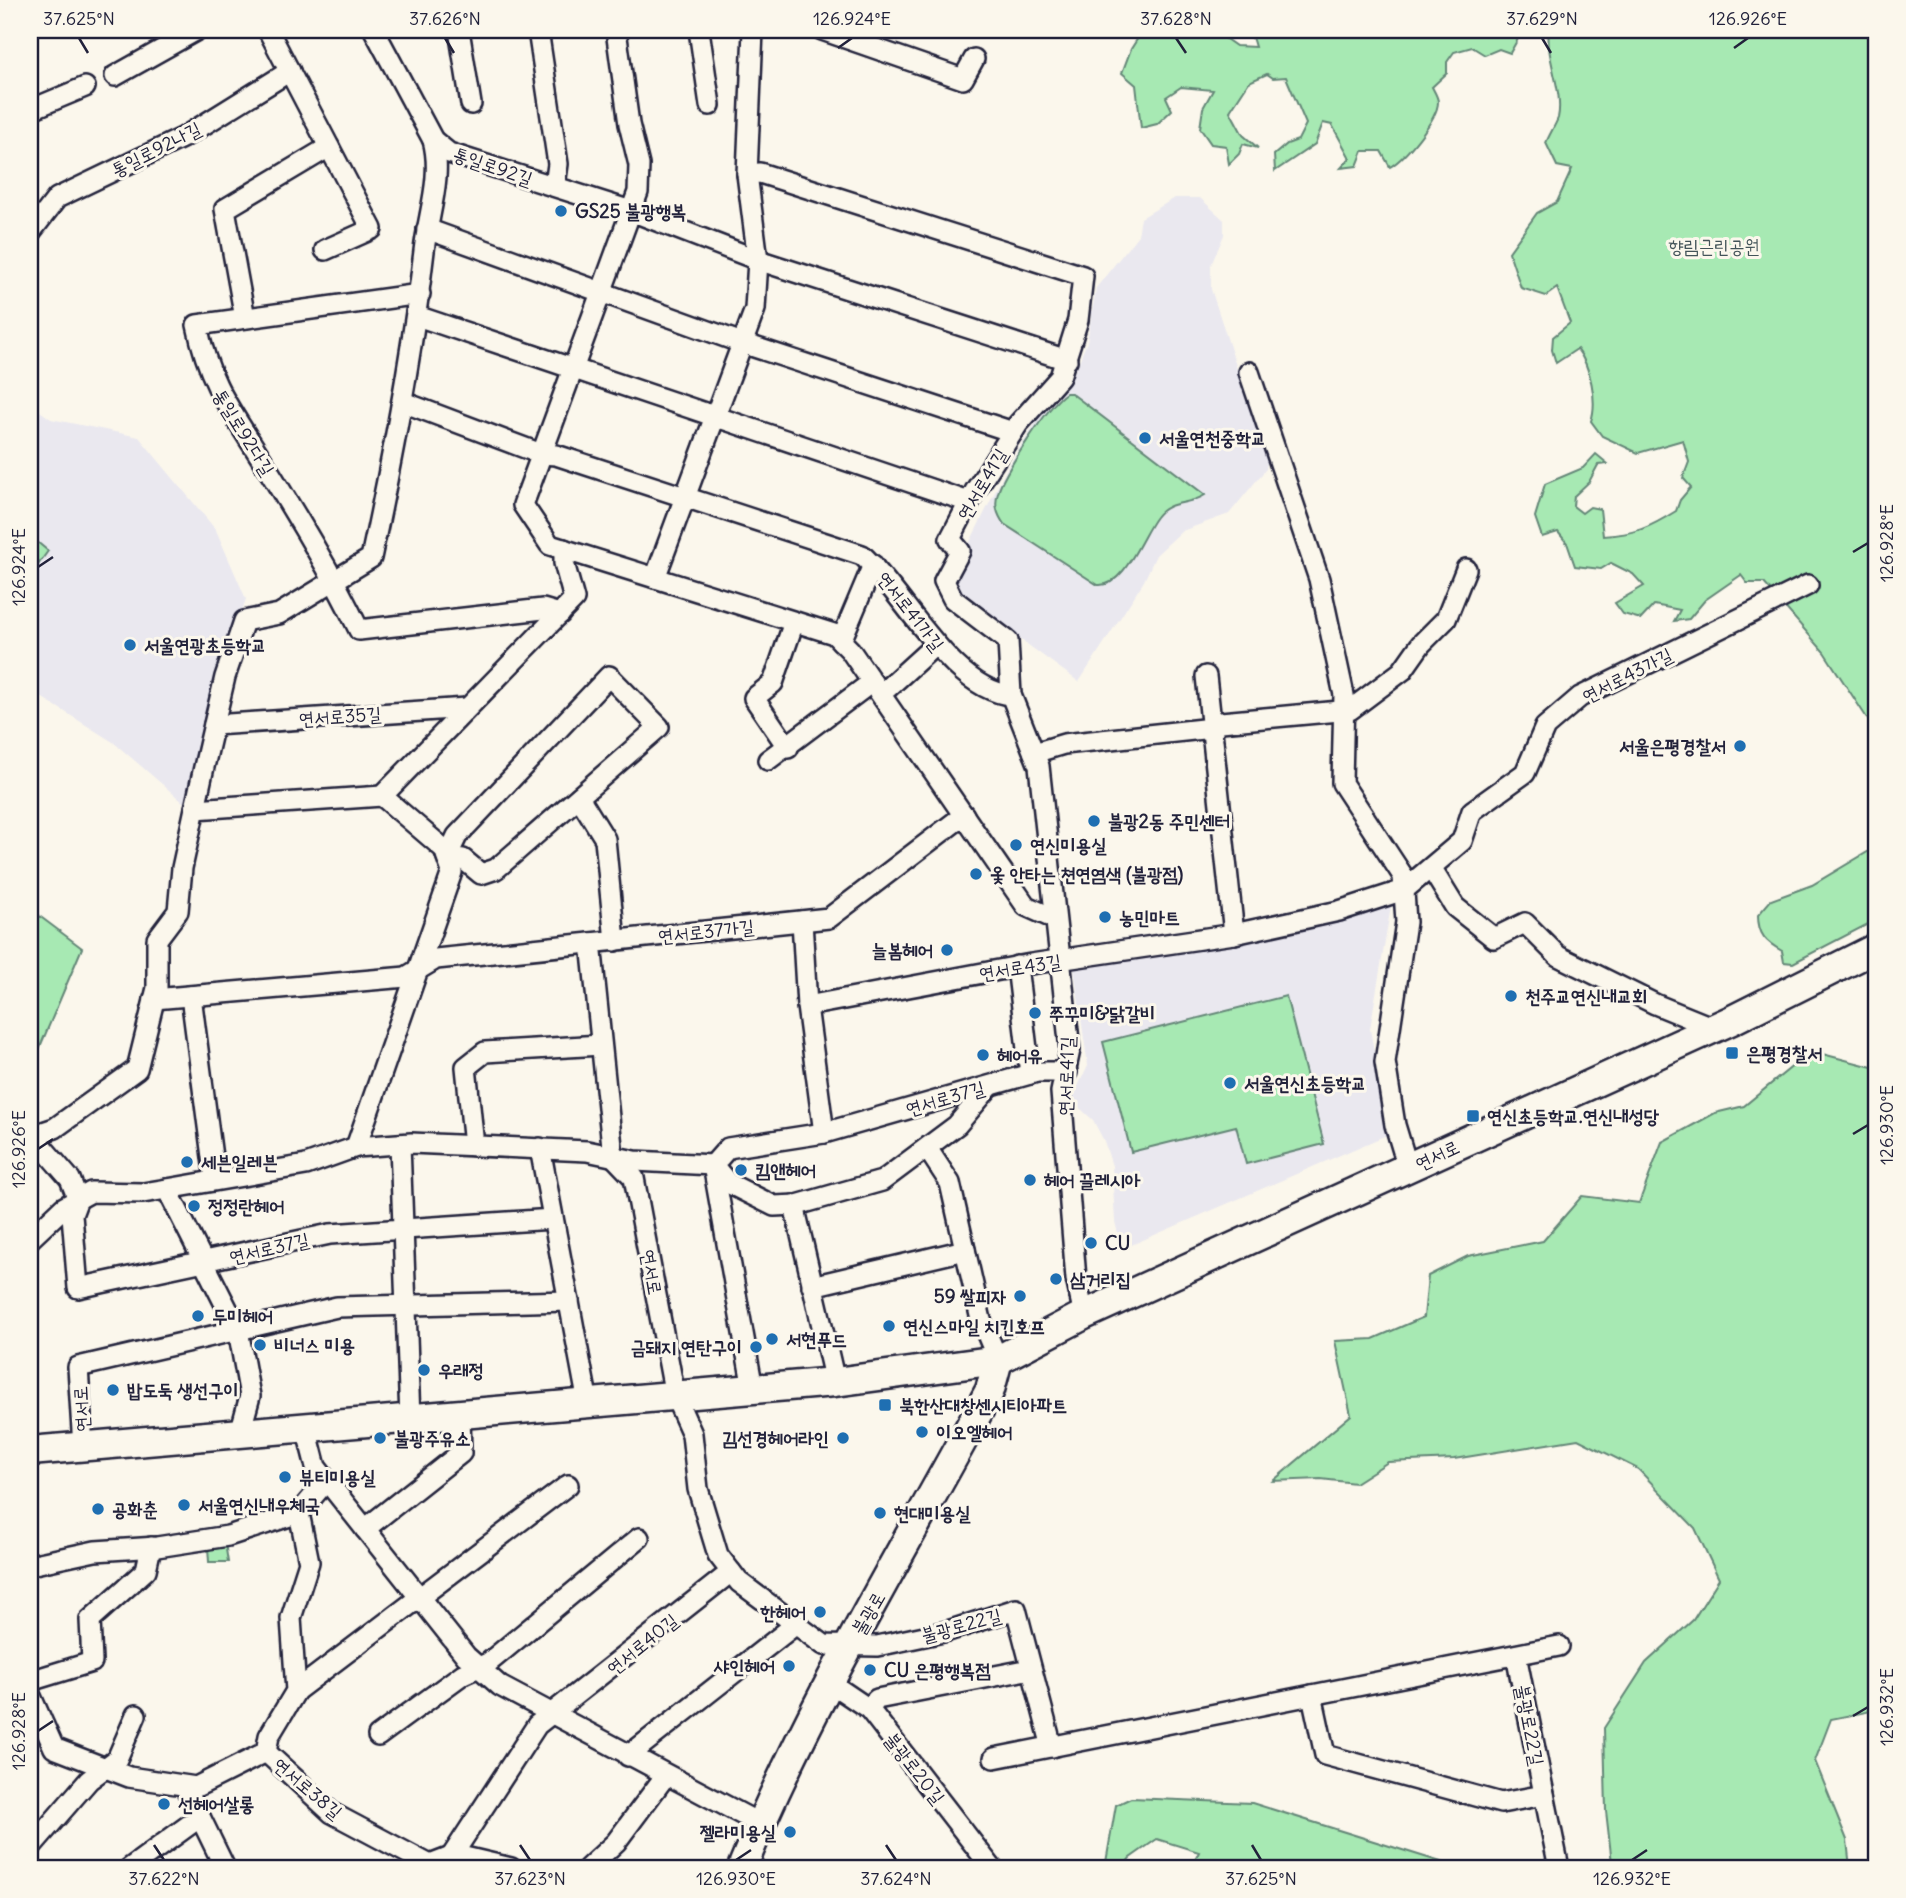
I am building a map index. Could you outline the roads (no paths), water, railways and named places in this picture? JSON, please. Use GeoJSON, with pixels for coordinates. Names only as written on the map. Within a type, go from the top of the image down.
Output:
{"type":"FeatureCollection","features":[{"type":"Feature","properties":{"kind":"main road","name":"연서로"},"geometry":{"type":"LineString","coordinates":[[30,1451],[753,1390],[998,1360],[1084,1315],[1714,1028],[1876,948]]}},
{"type":"Feature","properties":{"kind":"main road","name":"불광로"},"geometry":{"type":"LineString","coordinates":[[742,1868],[760,1824],[829,1682],[990,1390],[998,1360]]}},
{"type":"Feature","properties":{"kind":"street"},"geometry":{"type":"LineString","coordinates":[[115,76],[197,30]]}},
{"type":"Feature","properties":{"kind":"street"},"geometry":{"type":"LineString","coordinates":[[268,30],[372,229],[325,250]]}},
{"type":"Feature","properties":{"kind":"street","name":"통일로92길"},"geometry":{"type":"LineString","coordinates":[[374,30],[433,140],[450,153],[631,211],[758,260]]}},
{"type":"Feature","properties":{"kind":"street"},"geometry":{"type":"LineString","coordinates":[[458,30],[471,104]]}},
{"type":"Feature","properties":{"kind":"street","name":"통일로92길"},"geometry":{"type":"LineString","coordinates":[[538,30],[558,164],[555,186]]}},
{"type":"Feature","properties":{"kind":"street"},"geometry":{"type":"LineString","coordinates":[[616,30],[629,124],[639,165],[638,192],[523,505],[551,545],[834,634],[877,688],[1026,906],[1055,919]]}},
{"type":"Feature","properties":{"kind":"street"},"geometry":{"type":"LineString","coordinates":[[699,30],[710,105]]}},
{"type":"Feature","properties":{"kind":"street"},"geometry":{"type":"LineString","coordinates":[[655,578],[755,309],[758,260],[747,174],[753,30]]}},
{"type":"Feature","properties":{"kind":"street"},"geometry":{"type":"LineString","coordinates":[[822,30],[964,79],[974,59]]}},
{"type":"Feature","properties":{"kind":"street","name":"통일로92나길"},"geometry":{"type":"LineString","coordinates":[[30,233],[57,198],[184,137],[290,71]]}},
{"type":"Feature","properties":{"kind":"street"},"geometry":{"type":"LineString","coordinates":[[30,110],[85,87]]}},
{"type":"Feature","properties":{"kind":"street"},"geometry":{"type":"LineString","coordinates":[[78,1199],[70,1179],[32,1134],[55,1128],[137,1069],[154,999],[158,939],[178,911],[182,868],[195,808],[225,677],[244,621],[279,614],[372,558],[417,316],[427,229],[439,162],[433,140]]}},
{"type":"Feature","properties":{"kind":"street"},"geometry":{"type":"LineString","coordinates":[[245,318],[225,209],[329,147]]}},
{"type":"Feature","properties":{"kind":"street","name":"연서로41길"},"geometry":{"type":"LineString","coordinates":[[747,174],[760,173],[1083,276],[1078,320],[1060,377],[1013,432],[969,502],[950,539],[960,551],[944,581],[953,599],[1008,641],[1011,695],[1039,766],[1070,1050],[1061,1092],[1076,1279],[1084,1315]]}},
{"type":"Feature","properties":{"kind":"street"},"geometry":{"type":"LineString","coordinates":[[427,229],[741,343],[1013,432]]}},
{"type":"Feature","properties":{"kind":"street"},"geometry":{"type":"LineString","coordinates":[[758,260],[1067,359]]}},
{"type":"Feature","properties":{"kind":"street","name":"통일로92다길"},"geometry":{"type":"LineString","coordinates":[[420,294],[198,325],[205,361],[220,396],[335,580],[359,630],[543,609],[560,614]]}},
{"type":"Feature","properties":{"kind":"street"},"geometry":{"type":"LineString","coordinates":[[417,316],[969,502]]}},
{"type":"Feature","properties":{"kind":"street"},"geometry":{"type":"LineString","coordinates":[[1249,372],[1319,579],[1344,695],[1342,783],[1403,876],[1406,922],[1385,1062],[1395,1125],[1408,1168]]}},
{"type":"Feature","properties":{"kind":"street"},"geometry":{"type":"LineString","coordinates":[[402,402],[541,454]]}},
{"type":"Feature","properties":{"kind":"street","name":"연서로41가길"},"geometry":{"type":"LineString","coordinates":[[541,454],[556,455],[862,555],[873,565],[935,645],[995,694],[1011,695]]}},
{"type":"Feature","properties":{"kind":"street"},"geometry":{"type":"LineString","coordinates":[[195,808],[382,796],[574,599],[564,563],[564,549]]}},
{"type":"Feature","properties":{"kind":"street"},"geometry":{"type":"LineString","coordinates":[[841,641],[873,565]]}},
{"type":"Feature","properties":{"kind":"street"},"geometry":{"type":"LineString","coordinates":[[1034,753],[1063,744],[1212,728],[1221,722],[1350,710],[1402,671],[1449,611],[1466,569]]}},
{"type":"Feature","properties":{"kind":"street","name":"연서로43가길"},"geometry":{"type":"LineString","coordinates":[[1404,890],[1462,841],[1472,811],[1525,773],[1545,727],[1580,697],[1808,585]]}},
{"type":"Feature","properties":{"kind":"street"},"geometry":{"type":"LineString","coordinates":[[788,748],[754,698],[773,683],[794,622]]}},
{"type":"Feature","properties":{"kind":"street"},"geometry":{"type":"LineString","coordinates":[[768,760],[877,688],[935,645]]}},
{"type":"Feature","properties":{"kind":"street"},"geometry":{"type":"LineString","coordinates":[[609,676],[659,727],[496,869],[481,874],[463,859],[447,857],[457,836],[609,676]]}},
{"type":"Feature","properties":{"kind":"street"},"geometry":{"type":"LineString","coordinates":[[1206,676],[1234,934]]}},
{"type":"Feature","properties":{"kind":"street","name":"연서로35길"},"geometry":{"type":"LineString","coordinates":[[214,725],[467,708]]}},
{"type":"Feature","properties":{"kind":"street"},"geometry":{"type":"LineString","coordinates":[[356,1147],[452,872],[444,849],[382,796]]}},
{"type":"Feature","properties":{"kind":"street"},"geometry":{"type":"LineString","coordinates":[[579,797],[605,839],[615,941]]}},
{"type":"Feature","properties":{"kind":"street","name":"연서로37가길"},"geometry":{"type":"LineString","coordinates":[[191,996],[406,978],[436,959],[829,918],[964,815]]}},
{"type":"Feature","properties":{"kind":"street"},"geometry":{"type":"LineString","coordinates":[[1431,868],[1455,907],[1494,938],[1525,923],[1558,956],[1655,1004],[1714,1028]]}},
{"type":"Feature","properties":{"kind":"street","name":"연서로43길"},"geometry":{"type":"LineString","coordinates":[[807,1006],[1017,966],[1234,934],[1339,911],[1404,890]]}},
{"type":"Feature","properties":{"kind":"street"},"geometry":{"type":"LineString","coordinates":[[802,921],[807,1006],[824,1133]]}},
{"type":"Feature","properties":{"kind":"street"},"geometry":{"type":"LineString","coordinates":[[591,943],[613,1156]]}},
{"type":"Feature","properties":{"kind":"street"},"geometry":{"type":"LineString","coordinates":[[1017,966],[1030,1074]]}},
{"type":"Feature","properties":{"kind":"street"},"geometry":{"type":"LineString","coordinates":[[154,999],[191,996],[215,1181]]}},
{"type":"Feature","properties":{"kind":"street"},"geometry":{"type":"LineString","coordinates":[[474,1146],[466,1067],[485,1052],[601,1045]]}},
{"type":"Feature","properties":{"kind":"street","name":"연서로37길"},"geometry":{"type":"LineString","coordinates":[[713,1165],[728,1148],[824,1133],[1030,1074],[1067,1072]]}},
{"type":"Feature","properties":{"kind":"street"},"geometry":{"type":"LineString","coordinates":[[30,1238],[40,1227],[91,1192],[143,1193],[306,1164],[356,1147],[400,1144],[587,1150],[635,1161],[713,1165],[727,1183],[774,1206],[794,1205],[882,1181],[957,1125],[990,1086]]}},
{"type":"Feature","properties":{"kind":"street"},"geometry":{"type":"LineString","coordinates":[[400,1144],[410,1419]]}},
{"type":"Feature","properties":{"kind":"street"},"geometry":{"type":"LineString","coordinates":[[927,1148],[950,1183],[981,1320],[998,1360]]}},
{"type":"Feature","properties":{"kind":"street"},"geometry":{"type":"LineString","coordinates":[[540,1149],[589,1404]]}},
{"type":"Feature","properties":{"kind":"street","name":"연서로"},"geometry":{"type":"LineString","coordinates":[[613,1156],[635,1178],[675,1396],[692,1434],[698,1489],[718,1555],[739,1582],[824,1645],[848,1646]]}},
{"type":"Feature","properties":{"kind":"street"},"geometry":{"type":"LineString","coordinates":[[713,1165],[753,1390]]}},
{"type":"Feature","properties":{"kind":"street"},"geometry":{"type":"LineString","coordinates":[[167,1189],[238,1330],[250,1396],[240,1433]]}},
{"type":"Feature","properties":{"kind":"street","name":"연서로37길"},"geometry":{"type":"LineString","coordinates":[[78,1199],[72,1215],[78,1288],[330,1234],[553,1219]]}},
{"type":"Feature","properties":{"kind":"street"},"geometry":{"type":"LineString","coordinates":[[794,1205],[835,1382]]}},
{"type":"Feature","properties":{"kind":"street"},"geometry":{"type":"LineString","coordinates":[[812,1286],[965,1250]]}},
{"type":"Feature","properties":{"kind":"street","name":"연서로"},"geometry":{"type":"LineString","coordinates":[[83,1447],[78,1367],[337,1307],[569,1301]]}},
{"type":"Feature","properties":{"kind":"street"},"geometry":{"type":"LineString","coordinates":[[365,1529],[461,1453],[460,1415]]}},
{"type":"Feature","properties":{"kind":"street"},"geometry":{"type":"LineString","coordinates":[[306,1427],[316,1467],[478,1667],[500,1686],[760,1824]]}},
{"type":"Feature","properties":{"kind":"street"},"geometry":{"type":"LineString","coordinates":[[30,1565],[95,1551],[151,1547],[228,1536],[299,1513],[327,1480]]}},
{"type":"Feature","properties":{"kind":"street"},"geometry":{"type":"LineString","coordinates":[[267,1752],[269,1736],[296,1691],[568,1485]]}},
{"type":"Feature","properties":{"kind":"street"},"geometry":{"type":"LineString","coordinates":[[296,1691],[291,1618],[309,1562],[299,1513]]}},
{"type":"Feature","properties":{"kind":"street"},"geometry":{"type":"LineString","coordinates":[[378,1736],[463,1674],[488,1663],[639,1538]]}},
{"type":"Feature","properties":{"kind":"street"},"geometry":{"type":"LineString","coordinates":[[30,1681],[92,1662],[90,1620],[146,1570],[151,1547]]}},
{"type":"Feature","properties":{"kind":"street","name":"연서로40길"},"geometry":{"type":"LineString","coordinates":[[450,1862],[537,1726],[732,1572]]}},
{"type":"Feature","properties":{"kind":"street","name":"불광로22길"},"geometry":{"type":"LineString","coordinates":[[848,1646],[877,1646],[937,1633],[1016,1609],[1052,1747]]}},
{"type":"Feature","properties":{"kind":"street"},"geometry":{"type":"LineString","coordinates":[[628,1756],[796,1624]]}},
{"type":"Feature","properties":{"kind":"street"},"geometry":{"type":"LineString","coordinates":[[994,1758],[1559,1646]]}},
{"type":"Feature","properties":{"kind":"street","name":"불광로22길"},"geometry":{"type":"LineString","coordinates":[[1516,1655],[1558,1863]]}},
{"type":"Feature","properties":{"kind":"street"},"geometry":{"type":"LineString","coordinates":[[869,1709],[877,1699],[1031,1669]]}},
{"type":"Feature","properties":{"kind":"street","name":"불광로20길"},"geometry":{"type":"LineString","coordinates":[[829,1682],[869,1709],[989,1867]]}},
{"type":"Feature","properties":{"kind":"street","name":"연서로38길"},"geometry":{"type":"LineString","coordinates":[[30,1694],[38,1734],[54,1748],[104,1768],[129,1777],[196,1787],[267,1752],[331,1813],[430,1865],[450,1862],[511,1868]]}},
{"type":"Feature","properties":{"kind":"street"},"geometry":{"type":"LineString","coordinates":[[1312,1695],[1325,1755],[1501,1803],[1544,1795]]}},
{"type":"Feature","properties":{"kind":"street"},"geometry":{"type":"LineString","coordinates":[[30,1848],[89,1780],[117,1759],[136,1715]]}},
{"type":"Feature","properties":{"kind":"street"},"geometry":{"type":"LineString","coordinates":[[588,1868],[616,1842],[666,1775]]}},
{"type":"Feature","properties":{"kind":"street"},"geometry":{"type":"LineString","coordinates":[[185,1786],[225,1868]]}},
{"type":"Feature","properties":{"kind":"street"},"geometry":{"type":"LineString","coordinates":[[130,1868],[200,1816]]}},
{"type":"Feature","properties":{"kind":"place","name":"GS25 불광행복"},"geometry":{"type":"Point","coordinates":[561,211]}},
{"type":"Feature","properties":{"kind":"place","name":"서울연천중학교"},"geometry":{"type":"Point","coordinates":[1145,438]}},
{"type":"Feature","properties":{"kind":"place","name":"서울연광초등학교"},"geometry":{"type":"Point","coordinates":[130,645]}},
{"type":"Feature","properties":{"kind":"place","name":"서울은평경찰서"},"geometry":{"type":"Point","coordinates":[1740,746]}},
{"type":"Feature","properties":{"kind":"place","name":"불광2동 주민센터"},"geometry":{"type":"Point","coordinates":[1094,821]}},
{"type":"Feature","properties":{"kind":"place","name":"연신미용실"},"geometry":{"type":"Point","coordinates":[1016,845]}},
{"type":"Feature","properties":{"kind":"place","name":"옻 안타는 쳔연염색 (불광점)"},"geometry":{"type":"Point","coordinates":[976,874]}},
{"type":"Feature","properties":{"kind":"place","name":"농민마트"},"geometry":{"type":"Point","coordinates":[1105,917]}},
{"type":"Feature","properties":{"kind":"place","name":"늘봄헤어"},"geometry":{"type":"Point","coordinates":[947,950]}},
{"type":"Feature","properties":{"kind":"place","name":"천주교연신내교회"},"geometry":{"type":"Point","coordinates":[1511,996]}},
{"type":"Feature","properties":{"kind":"place","name":"쭈꾸미&닭갈비"},"geometry":{"type":"Point","coordinates":[1035,1013]}},
{"type":"Feature","properties":{"kind":"place","name":"은평경찰서"},"geometry":{"type":"Point","coordinates":[1732,1053]}},
{"type":"Feature","properties":{"kind":"place","name":"헤어유"},"geometry":{"type":"Point","coordinates":[983,1055]}},
{"type":"Feature","properties":{"kind":"place","name":"서울연신초등학교"},"geometry":{"type":"Point","coordinates":[1230,1083]}},
{"type":"Feature","properties":{"kind":"place","name":"연신초등학교.연신내성당"},"geometry":{"type":"Point","coordinates":[1473,1116]}},
{"type":"Feature","properties":{"kind":"place","name":"세븐일레븐"},"geometry":{"type":"Point","coordinates":[187,1162]}},
{"type":"Feature","properties":{"kind":"place","name":"킴앤헤어"},"geometry":{"type":"Point","coordinates":[741,1170]}},
{"type":"Feature","properties":{"kind":"place","name":"헤어 끌레시아"},"geometry":{"type":"Point","coordinates":[1030,1180]}},
{"type":"Feature","properties":{"kind":"place","name":"정정란헤어"},"geometry":{"type":"Point","coordinates":[194,1206]}},
{"type":"Feature","properties":{"kind":"place","name":"CU"},"geometry":{"type":"Point","coordinates":[1091,1243]}},
{"type":"Feature","properties":{"kind":"place","name":"삼거리집"},"geometry":{"type":"Point","coordinates":[1056,1279]}},
{"type":"Feature","properties":{"kind":"place","name":"59 쌀피자"},"geometry":{"type":"Point","coordinates":[1020,1296]}},
{"type":"Feature","properties":{"kind":"place","name":"두미헤어"},"geometry":{"type":"Point","coordinates":[198,1316]}},
{"type":"Feature","properties":{"kind":"place","name":"연신스마일 치킨호프"},"geometry":{"type":"Point","coordinates":[889,1326]}},
{"type":"Feature","properties":{"kind":"place","name":"서현푸드"},"geometry":{"type":"Point","coordinates":[772,1339]}},
{"type":"Feature","properties":{"kind":"place","name":"비너스 미용"},"geometry":{"type":"Point","coordinates":[260,1345]}},
{"type":"Feature","properties":{"kind":"place","name":"금돼지 연탄구이"},"geometry":{"type":"Point","coordinates":[756,1347]}},
{"type":"Feature","properties":{"kind":"place","name":"우래정"},"geometry":{"type":"Point","coordinates":[424,1370]}},
{"type":"Feature","properties":{"kind":"place","name":"밥도둑 생선구이"},"geometry":{"type":"Point","coordinates":[113,1390]}},
{"type":"Feature","properties":{"kind":"place","name":"북한산대창센시티아파트"},"geometry":{"type":"Point","coordinates":[885,1405]}},
{"type":"Feature","properties":{"kind":"place","name":"이오엘헤어"},"geometry":{"type":"Point","coordinates":[922,1432]}},
{"type":"Feature","properties":{"kind":"place","name":"불광주유소"},"geometry":{"type":"Point","coordinates":[380,1438]}},
{"type":"Feature","properties":{"kind":"place","name":"김선경헤어라인"},"geometry":{"type":"Point","coordinates":[843,1438]}},
{"type":"Feature","properties":{"kind":"place","name":"뷰티미용실"},"geometry":{"type":"Point","coordinates":[285,1477]}},
{"type":"Feature","properties":{"kind":"place","name":"서울연신내우체국"},"geometry":{"type":"Point","coordinates":[184,1505]}},
{"type":"Feature","properties":{"kind":"place","name":"공화춘"},"geometry":{"type":"Point","coordinates":[98,1509]}},
{"type":"Feature","properties":{"kind":"place","name":"현대미용실"},"geometry":{"type":"Point","coordinates":[880,1513]}},
{"type":"Feature","properties":{"kind":"place","name":"한헤어"},"geometry":{"type":"Point","coordinates":[820,1612]}},
{"type":"Feature","properties":{"kind":"place","name":"샤인헤어"},"geometry":{"type":"Point","coordinates":[789,1666]}},
{"type":"Feature","properties":{"kind":"place","name":"CU 은평행복점"},"geometry":{"type":"Point","coordinates":[870,1670]}},
{"type":"Feature","properties":{"kind":"place","name":"선헤어살롱"},"geometry":{"type":"Point","coordinates":[164,1804]}},
{"type":"Feature","properties":{"kind":"place","name":"젤라미용실"},"geometry":{"type":"Point","coordinates":[790,1832]}},
{"type":"Feature","properties":{"kind":"park label","name":"향림근린공원"},"geometry":{"type":"Point","coordinates":[1714,246]}}]}
